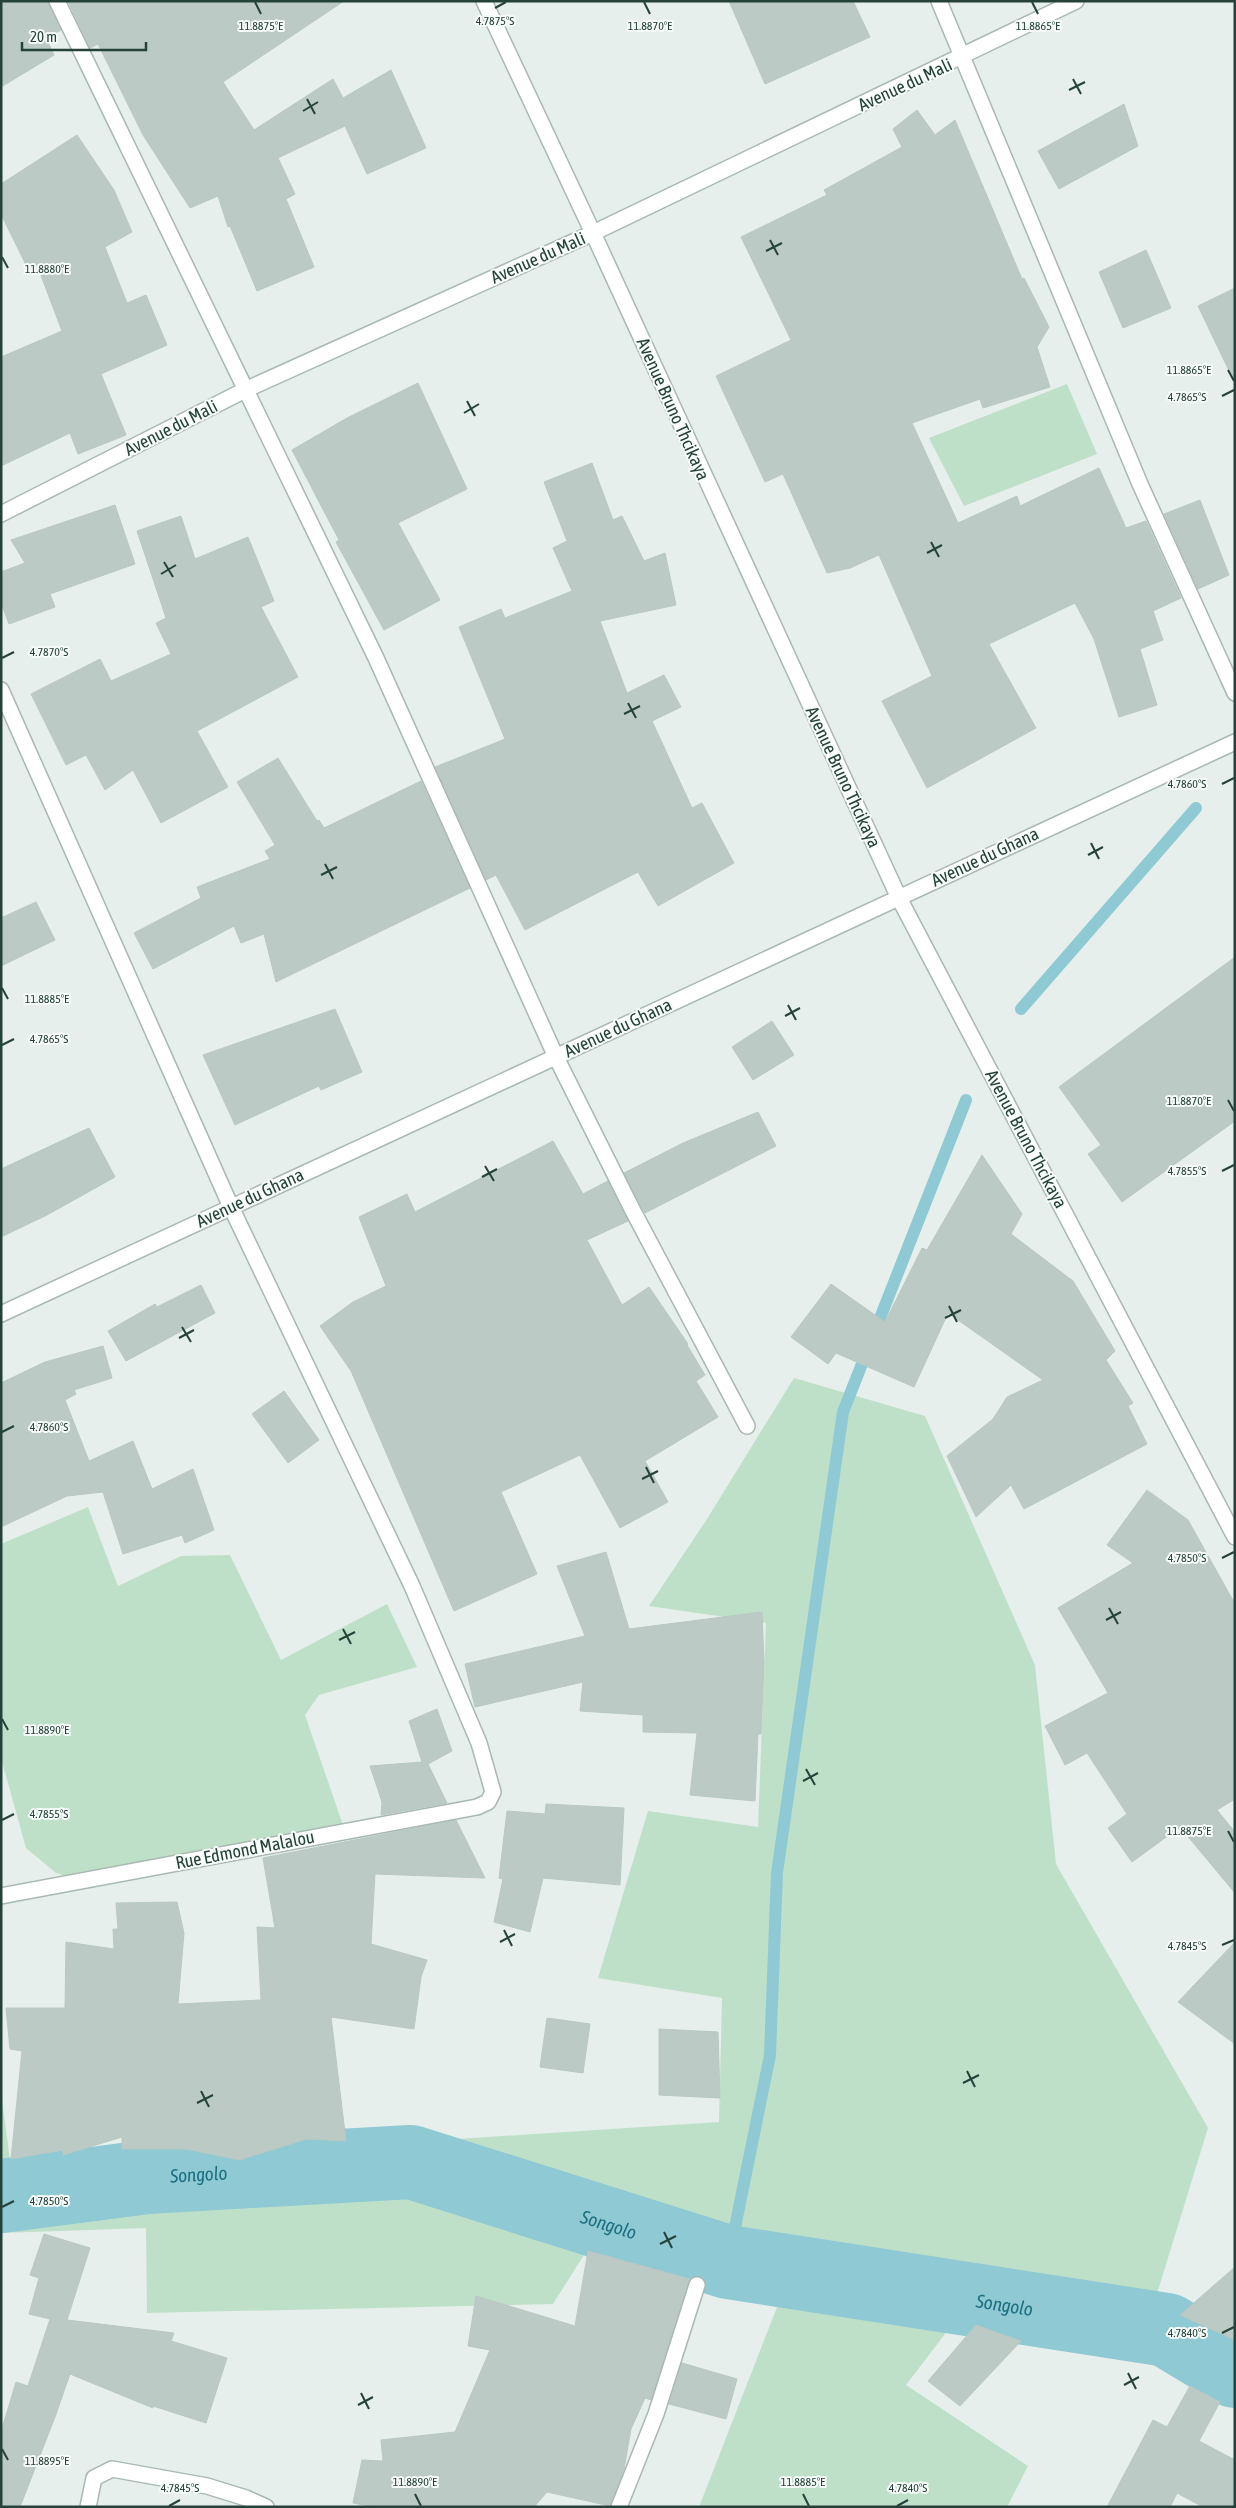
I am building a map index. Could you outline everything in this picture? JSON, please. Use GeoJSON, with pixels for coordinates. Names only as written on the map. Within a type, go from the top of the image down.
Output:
{"type":"FeatureCollection","features":[{"type":"Feature","properties":{"kind":"street"},"geometry":{"type":"LineString","coordinates":[[58,1],[376,658],[556,1057],[632,1209],[747,1426]]}},
{"type":"Feature","properties":{"kind":"street","name":"Avenue Bruno Thcikaya"},"geometry":{"type":"LineString","coordinates":[[484,1],[593,233],[898,898],[1235,1537]]}},
{"type":"Feature","properties":{"kind":"street"},"geometry":{"type":"LineString","coordinates":[[939,1],[964,56],[1140,484],[1235,693]]}},
{"type":"Feature","properties":{"kind":"street","name":"Avenue du Mali"},"geometry":{"type":"LineString","coordinates":[[1,514],[245,390],[593,233],[1076,1]]}},
{"type":"Feature","properties":{"kind":"street"},"geometry":{"type":"LineString","coordinates":[[1,690],[231,1207]]}},
{"type":"Feature","properties":{"kind":"street","name":"Avenue du Ghana"},"geometry":{"type":"LineString","coordinates":[[1,1314],[1235,742]]}},
{"type":"Feature","properties":{"kind":"street","name":"Rue Edmond Malalou"},"geometry":{"type":"LineString","coordinates":[[1,1896],[477,1807],[488,1802],[493,1792],[479,1743],[412,1586],[231,1207]]}},
{"type":"Feature","properties":{"kind":"street"},"geometry":{"type":"LineString","coordinates":[[619,2507],[656,2414],[697,2285]]}},
{"type":"Feature","properties":{"kind":"street"},"geometry":{"type":"LineString","coordinates":[[88,2507],[94,2478],[112,2469],[207,2486],[246,2498],[266,2507]]}},
{"type":"Feature","properties":{"kind":"green space"},"geometry":{"type":"Polygon","coordinates":[[[1067,384],[1097,454],[964,506],[929,438],[1067,384]]]}},
{"type":"Feature","properties":{"kind":"green space"},"geometry":{"type":"Polygon","coordinates":[[[794,1378],[925,1416],[1035,1665],[1056,1864],[1208,2128],[1156,2297],[990,2275],[906,2385],[1028,2466],[1007,2507],[699,2507],[779,2302],[589,2247],[553,2304],[147,2313],[146,2228],[1,2233],[1,2092],[11,2168],[719,2122],[722,1998],[598,1978],[648,1811],[758,1827],[766,1623],[649,1606],[707,1519],[794,1378]]]}},
{"type":"Feature","properties":{"kind":"green space"},"geometry":{"type":"Polygon","coordinates":[[[88,1507],[118,1586],[181,1556],[230,1555],[281,1660],[387,1604],[417,1667],[319,1695],[305,1715],[344,1828],[86,1882],[56,1873],[26,1848],[1,1758],[1,1544],[88,1507]]]}},
{"type":"Feature","properties":{"kind":"building"},"geometry":{"type":"Polygon","coordinates":[[[1,1],[48,1],[61,30],[46,38],[54,55],[1,87],[1,1]]]}},
{"type":"Feature","properties":{"kind":"building"},"geometry":{"type":"Polygon","coordinates":[[[68,1],[344,1],[223,82],[254,130],[333,79],[343,98],[391,70],[426,148],[367,174],[345,126],[278,158],[295,194],[286,199],[314,267],[257,291],[230,226],[228,227],[218,196],[190,208],[143,135],[98,44],[90,48],[68,1]]]}},
{"type":"Feature","properties":{"kind":"building"},"geometry":{"type":"Polygon","coordinates":[[[729,1],[853,1],[870,37],[765,84],[729,1]]]}},
{"type":"Feature","properties":{"kind":"building"},"geometry":{"type":"Polygon","coordinates":[[[1124,104],[1138,146],[1059,189],[1038,151],[1124,104]]]}},
{"type":"Feature","properties":{"kind":"building"},"geometry":{"type":"Polygon","coordinates":[[[917,110],[935,135],[955,120],[1022,279],[1024,278],[1049,327],[1037,347],[1050,387],[983,408],[980,399],[912,423],[958,523],[1017,496],[1020,506],[1099,468],[1126,528],[1146,521],[1181,598],[1153,611],[1163,640],[1140,649],[1157,705],[1119,717],[1094,639],[1075,603],[989,644],[1036,728],[927,788],[882,701],[932,676],[879,555],[850,568],[827,573],[783,474],[765,482],[716,376],[791,340],[741,237],[827,195],[824,190],[902,147],[893,129],[917,110]]]}},
{"type":"Feature","properties":{"kind":"building"},"geometry":{"type":"Polygon","coordinates":[[[77,135],[114,190],[132,232],[105,247],[127,303],[146,295],[167,345],[101,374],[126,435],[78,454],[70,433],[1,466],[1,357],[62,331],[37,265],[28,269],[1,214],[1,184],[77,135]]]}},
{"type":"Feature","properties":{"kind":"building"},"geometry":{"type":"Polygon","coordinates":[[[1146,250],[1171,308],[1123,328],[1099,272],[1146,250]]]}},
{"type":"Feature","properties":{"kind":"building"},"geometry":{"type":"Polygon","coordinates":[[[1235,288],[1235,383],[1198,306],[1235,288]]]}},
{"type":"Feature","properties":{"kind":"building"},"geometry":{"type":"Polygon","coordinates":[[[418,383],[467,489],[398,523],[440,600],[384,630],[336,542],[339,540],[292,450],[347,418],[418,383]]]}},
{"type":"Feature","properties":{"kind":"building"},"geometry":{"type":"Polygon","coordinates":[[[592,463],[613,520],[622,516],[644,561],[665,553],[676,605],[600,621],[627,693],[664,675],[681,707],[652,721],[692,808],[702,803],[734,863],[658,906],[638,872],[525,930],[496,875],[486,880],[435,767],[505,739],[459,627],[501,609],[505,618],[572,591],[553,548],[567,541],[544,482],[592,463]]]}},
{"type":"Feature","properties":{"kind":"building"},"geometry":{"type":"Polygon","coordinates":[[[1200,500],[1229,575],[1198,589],[1164,514],[1200,500]]]}},
{"type":"Feature","properties":{"kind":"building"},"geometry":{"type":"Polygon","coordinates":[[[115,505],[135,564],[50,594],[55,607],[9,624],[1,603],[1,572],[25,563],[11,540],[115,505]]]}},
{"type":"Feature","properties":{"kind":"building"},"geometry":{"type":"Polygon","coordinates":[[[181,516],[195,559],[248,537],[274,601],[261,607],[298,677],[197,731],[228,787],[161,823],[133,770],[105,790],[86,755],[66,765],[31,694],[100,659],[111,681],[171,654],[156,623],[166,618],[137,531],[181,516]]]}},
{"type":"Feature","properties":{"kind":"building"},"geometry":{"type":"Polygon","coordinates":[[[278,758],[317,821],[319,820],[324,828],[421,781],[470,888],[276,982],[264,934],[241,943],[234,926],[153,969],[134,933],[201,898],[197,887],[270,859],[265,851],[275,845],[237,782],[278,758]]]}},
{"type":"Feature","properties":{"kind":"building"},"geometry":{"type":"Polygon","coordinates":[[[36,902],[55,940],[1,966],[1,918],[36,902]]]}},
{"type":"Feature","properties":{"kind":"building"},"geometry":{"type":"Polygon","coordinates":[[[1235,957],[1235,1121],[1122,1202],[1088,1154],[1101,1145],[1059,1087],[1235,957]]]}},
{"type":"Feature","properties":{"kind":"building"},"geometry":{"type":"Polygon","coordinates":[[[335,1009],[362,1072],[321,1090],[319,1086],[235,1125],[203,1055],[335,1009]]]}},
{"type":"Feature","properties":{"kind":"building"},"geometry":{"type":"Polygon","coordinates":[[[772,1021],[794,1055],[753,1080],[732,1047],[772,1021]]]}},
{"type":"Feature","properties":{"kind":"building"},"geometry":{"type":"Polygon","coordinates":[[[758,1112],[776,1146],[645,1213],[624,1173],[683,1143],[758,1112]]]}},
{"type":"Feature","properties":{"kind":"building"},"geometry":{"type":"Polygon","coordinates":[[[89,1128],[115,1177],[47,1215],[1,1237],[1,1169],[89,1128]]]}},
{"type":"Feature","properties":{"kind":"building"},"geometry":{"type":"Polygon","coordinates":[[[553,1141],[583,1194],[608,1181],[628,1221],[587,1240],[622,1305],[649,1287],[688,1344],[705,1375],[696,1381],[718,1417],[645,1461],[668,1502],[620,1528],[580,1455],[501,1492],[537,1574],[454,1611],[351,1371],[320,1326],[353,1302],[386,1286],[359,1217],[407,1194],[415,1212],[553,1141]]]}},
{"type":"Feature","properties":{"kind":"building"},"geometry":{"type":"Polygon","coordinates":[[[982,1155],[1022,1214],[1011,1234],[1073,1281],[1115,1351],[1106,1360],[1133,1403],[1128,1406],[1147,1444],[1024,1509],[1011,1485],[976,1517],[947,1456],[993,1419],[1007,1397],[1043,1380],[948,1313],[914,1387],[836,1353],[828,1364],[791,1337],[831,1284],[885,1322],[922,1248],[927,1250],[982,1155]]]}},
{"type":"Feature","properties":{"kind":"building"},"geometry":{"type":"Polygon","coordinates":[[[201,1285],[215,1313],[126,1361],[108,1331],[155,1304],[157,1307],[201,1285]]]}},
{"type":"Feature","properties":{"kind":"building"},"geometry":{"type":"Polygon","coordinates":[[[103,1346],[112,1378],[74,1390],[76,1394],[65,1400],[89,1461],[133,1441],[152,1489],[193,1469],[214,1530],[185,1543],[182,1535],[123,1554],[103,1492],[67,1496],[1,1527],[1,1383],[45,1362],[103,1346]]]}},
{"type":"Feature","properties":{"kind":"building"},"geometry":{"type":"Polygon","coordinates":[[[284,1391],[319,1440],[288,1463],[252,1414],[284,1391]]]}},
{"type":"Feature","properties":{"kind":"building"},"geometry":{"type":"Polygon","coordinates":[[[1147,1490],[1188,1520],[1235,1604],[1235,1799],[1217,1810],[1235,1832],[1235,1893],[1180,1827],[1132,1862],[1108,1828],[1127,1814],[1087,1753],[1065,1765],[1045,1726],[1108,1693],[1058,1608],[1133,1563],[1107,1545],[1147,1490]]]}},
{"type":"Feature","properties":{"kind":"building"},"geometry":{"type":"Polygon","coordinates":[[[606,1552],[629,1629],[762,1612],[764,1662],[761,1734],[758,1734],[755,1801],[690,1795],[697,1733],[643,1732],[643,1715],[580,1711],[583,1682],[475,1707],[465,1664],[585,1636],[557,1566],[606,1552]]]}},
{"type":"Feature","properties":{"kind":"building"},"geometry":{"type":"Polygon","coordinates":[[[437,1709],[452,1751],[428,1764],[447,1803],[381,1815],[382,1802],[370,1766],[422,1762],[409,1721],[437,1709]]]}},
{"type":"Feature","properties":{"kind":"building"},"geometry":{"type":"Polygon","coordinates":[[[546,1804],[624,1808],[620,1885],[543,1878],[530,1932],[494,1922],[503,1879],[499,1878],[507,1811],[545,1814],[546,1804]]]}},
{"type":"Feature","properties":{"kind":"building"},"geometry":{"type":"Polygon","coordinates":[[[456,1820],[485,1878],[375,1874],[371,1944],[427,1960],[421,1977],[414,2029],[331,2017],[346,2141],[307,2139],[239,2160],[186,2149],[122,2149],[122,2137],[63,2155],[63,2150],[11,2159],[22,2051],[10,2049],[6,2008],[65,2008],[66,1942],[114,1949],[113,1929],[118,1929],[116,1903],[177,1902],[184,1933],[178,2004],[261,2000],[257,1927],[275,1928],[263,1858],[456,1820]]]}},
{"type":"Feature","properties":{"kind":"building"},"geometry":{"type":"Polygon","coordinates":[[[1235,1942],[1235,2044],[1178,2002],[1235,1942]]]}},
{"type":"Feature","properties":{"kind":"building"},"geometry":{"type":"Polygon","coordinates":[[[547,2018],[590,2024],[583,2073],[540,2067],[547,2018]]]}},
{"type":"Feature","properties":{"kind":"building"},"geometry":{"type":"Polygon","coordinates":[[[659,2029],[718,2032],[720,2098],[659,2095],[659,2029]]]}},
{"type":"Feature","properties":{"kind":"building"},"geometry":{"type":"Polygon","coordinates":[[[44,2234],[90,2248],[67,2320],[174,2333],[171,2341],[227,2358],[206,2423],[153,2406],[153,2408],[70,2374],[20,2507],[1,2507],[1,2432],[16,2382],[28,2386],[50,2319],[29,2314],[39,2278],[30,2275],[44,2234]]]}},
{"type":"Feature","properties":{"kind":"building"},"geometry":{"type":"Polygon","coordinates":[[[588,2251],[690,2279],[651,2400],[645,2398],[631,2429],[624,2469],[610,2506],[547,2492],[534,2507],[373,2507],[353,2503],[362,2460],[383,2461],[381,2440],[455,2432],[490,2350],[468,2346],[476,2296],[575,2326],[588,2251]]]}},
{"type":"Feature","properties":{"kind":"building"},"geometry":{"type":"Polygon","coordinates":[[[1235,2267],[1235,2340],[1180,2315],[1235,2267]]]}},
{"type":"Feature","properties":{"kind":"building"},"geometry":{"type":"Polygon","coordinates":[[[976,2325],[1021,2341],[960,2406],[928,2381],[976,2325]]]}},
{"type":"Feature","properties":{"kind":"building"},"geometry":{"type":"Polygon","coordinates":[[[682,2363],[737,2379],[726,2419],[669,2404],[682,2363]]]}},
{"type":"Feature","properties":{"kind":"building"},"geometry":{"type":"Polygon","coordinates":[[[1190,2386],[1220,2402],[1199,2441],[1235,2460],[1235,2507],[1203,2507],[1177,2493],[1170,2507],[1107,2507],[1153,2420],[1167,2427],[1190,2386]]]}},
{"type":"Feature","properties":{"kind":"waterway"},"geometry":{"type":"LineString","coordinates":[[1021,1009],[1196,808]]}},
{"type":"Feature","properties":{"kind":"waterway"},"geometry":{"type":"LineString","coordinates":[[728,2262],[770,2055],[777,1873],[843,1412],[966,1100]]}},
{"type":"Feature","properties":{"kind":"waterway","name":"Songolo"},"geometry":{"type":"LineString","coordinates":[[1,2196],[147,2177],[411,2162],[728,2262],[1167,2330],[1235,2371]]}}]}
